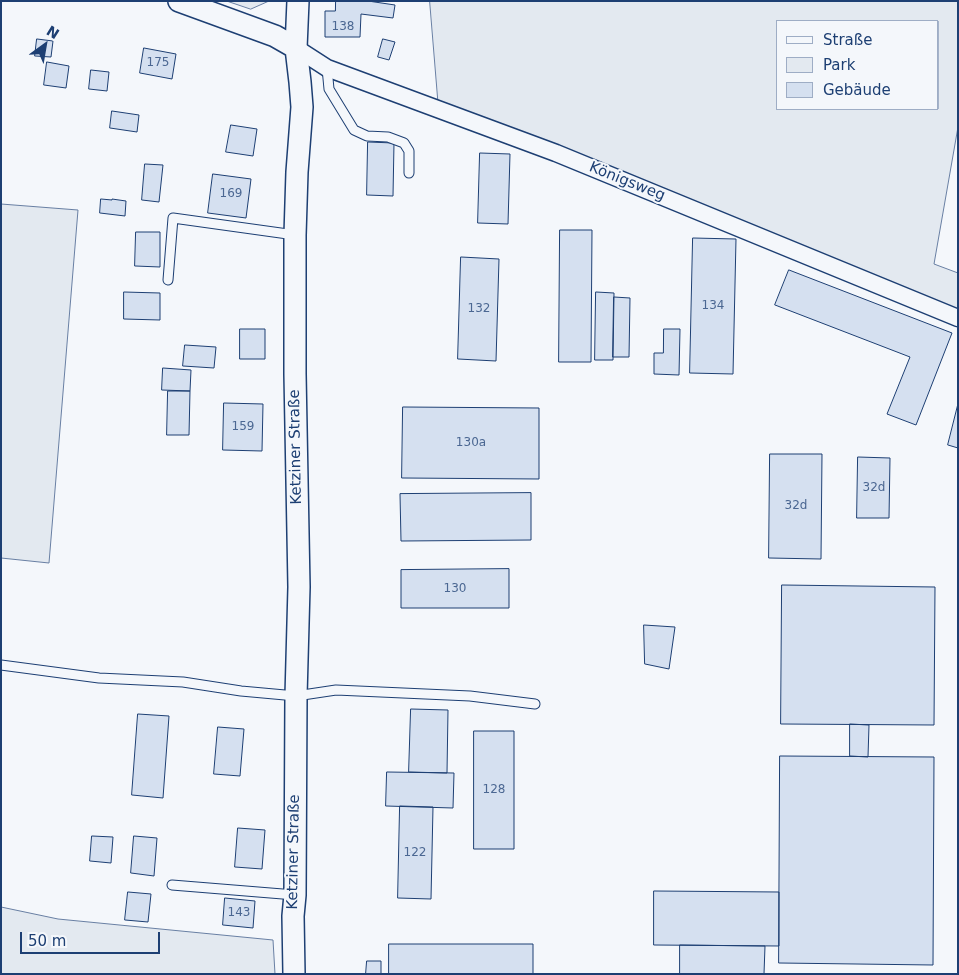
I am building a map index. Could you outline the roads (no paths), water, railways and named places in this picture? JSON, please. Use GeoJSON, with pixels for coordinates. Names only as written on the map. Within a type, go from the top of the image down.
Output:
{"type":"FeatureCollection","features":[{"type":"Feature","properties":{"kind":"street"},"geometry":{"type":"LineString","coordinates":[[179,1],[275,36],[296,48]]}},
{"type":"Feature","properties":{"kind":"street","name":"Ketziner Straße"},"geometry":{"type":"LineString","coordinates":[[294,974],[296,696],[299,587],[295,374],[295,235],[302,107],[296,48],[298,1]]}},
{"type":"Feature","properties":{"kind":"street","name":"Königsweg"},"geometry":{"type":"LineString","coordinates":[[296,48],[327,68],[556,153],[958,318]]}},
{"type":"Feature","properties":{"kind":"lane"},"geometry":{"type":"LineString","coordinates":[[327,68],[329,89],[354,130],[368,136],[388,137],[404,143],[409,151],[409,173]]}},
{"type":"Feature","properties":{"kind":"lane"},"geometry":{"type":"LineString","coordinates":[[168,280],[173,218],[295,235]]}},
{"type":"Feature","properties":{"kind":"lane"},"geometry":{"type":"LineString","coordinates":[[1,665],[100,678],[183,682],[241,691],[296,696],[336,690],[470,696],[536,704]]}},
{"type":"Feature","properties":{"kind":"lane"},"geometry":{"type":"LineString","coordinates":[[172,885],[295,895]]}}]}
